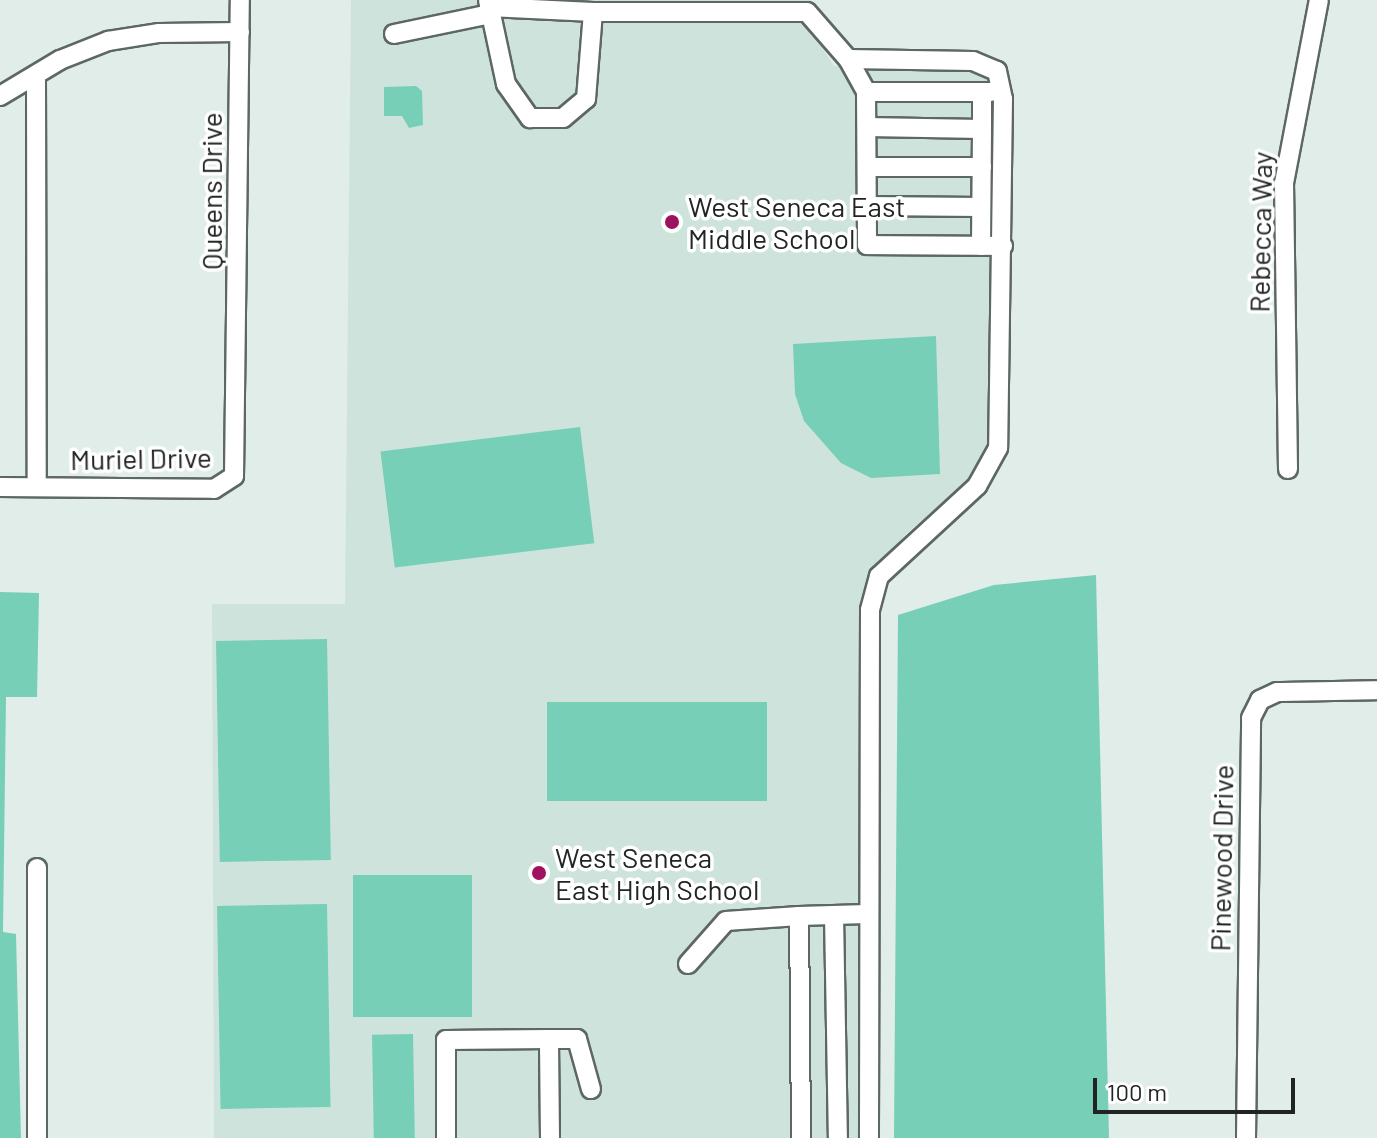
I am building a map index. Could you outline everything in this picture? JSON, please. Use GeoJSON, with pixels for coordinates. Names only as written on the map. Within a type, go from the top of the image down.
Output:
{"type":"FeatureCollection","features":[{"type":"Feature","properties":{"kind":"street","name":"Queens Drive"},"geometry":{"type":"LineString","coordinates":[[238,382],[240,0]]}},
{"type":"Feature","properties":{"kind":"street","name":"Rebecca Way"},"geometry":{"type":"LineString","coordinates":[[1288,469],[1284,183],[1319,0]]}},
{"type":"Feature","properties":{"kind":"street"},"geometry":{"type":"LineString","coordinates":[[394,34],[489,7],[593,12],[810,6],[848,59],[866,92],[867,245],[1003,246]]}},
{"type":"Feature","properties":{"kind":"street"},"geometry":{"type":"LineString","coordinates":[[489,7],[506,84],[530,118],[563,118],[586,99],[593,12]]}},
{"type":"Feature","properties":{"kind":"street"},"geometry":{"type":"LineString","coordinates":[[0,96],[108,41],[159,33],[240,32]]}},
{"type":"Feature","properties":{"kind":"street"},"geometry":{"type":"LineString","coordinates":[[848,59],[973,61],[997,71],[1002,92],[1003,246],[998,448],[991,468],[895,558],[872,593],[867,914],[869,1138]]}},
{"type":"Feature","properties":{"kind":"street"},"geometry":{"type":"LineString","coordinates":[[36,76],[37,487]]}},
{"type":"Feature","properties":{"kind":"street"},"geometry":{"type":"LineString","coordinates":[[866,92],[1002,92]]}},
{"type":"Feature","properties":{"kind":"street"},"geometry":{"type":"LineString","coordinates":[[981,246],[982,92]]}},
{"type":"Feature","properties":{"kind":"street"},"geometry":{"type":"LineString","coordinates":[[867,127],[982,129]]}},
{"type":"Feature","properties":{"kind":"street"},"geometry":{"type":"LineString","coordinates":[[867,167],[982,167]]}},
{"type":"Feature","properties":{"kind":"street"},"geometry":{"type":"LineString","coordinates":[[867,206],[981,207]]}},
{"type":"Feature","properties":{"kind":"street","name":"Muriel Drive"},"geometry":{"type":"LineString","coordinates":[[0,487],[214,489],[227,484],[237,467],[238,382]]}},
{"type":"Feature","properties":{"kind":"street","name":"Pinewood Drive"},"geometry":{"type":"LineString","coordinates":[[1246,1138],[1251,718],[1260,700],[1277,692],[1377,690]]}},
{"type":"Feature","properties":{"kind":"street"},"geometry":{"type":"LineString","coordinates":[[37,868],[37,1138]]}},
{"type":"Feature","properties":{"kind":"street"},"geometry":{"type":"LineString","coordinates":[[688,964],[726,921],[867,914]]}},
{"type":"Feature","properties":{"kind":"street"},"geometry":{"type":"LineString","coordinates":[[834,915],[838,1138]]}},
{"type":"Feature","properties":{"kind":"street"},"geometry":{"type":"LineString","coordinates":[[799,916],[801,1138]]}},
{"type":"Feature","properties":{"kind":"street"},"geometry":{"type":"LineString","coordinates":[[549,1039],[550,1138]]}},
{"type":"Feature","properties":{"kind":"street"},"geometry":{"type":"LineString","coordinates":[[446,1138],[446,1040],[577,1039],[591,1089]]}},
{"type":"Feature","properties":{"kind":"street"},"geometry":{"type":"LineString","coordinates":[[801,1108],[837,1107]]}},
{"type":"Feature","properties":{"kind":"shaded area"},"geometry":{"type":"Polygon","coordinates":[[[351,0],[811,0],[811,31],[834,66],[982,66],[995,82],[987,455],[971,478],[907,533],[883,561],[865,607],[862,1138],[214,1138],[212,604],[345,604],[351,0]]]}},
{"type":"Feature","properties":{"kind":"green space"},"geometry":{"type":"Polygon","coordinates":[[[416,86],[422,91],[423,125],[409,128],[402,116],[384,116],[384,87],[416,86]]]}},
{"type":"Feature","properties":{"kind":"green space"},"geometry":{"type":"Polygon","coordinates":[[[936,336],[940,474],[871,478],[841,463],[804,421],[795,394],[793,344],[936,336]]]}},
{"type":"Feature","properties":{"kind":"green space"},"geometry":{"type":"Polygon","coordinates":[[[580,427],[594,543],[395,568],[380,451],[580,427]]]}},
{"type":"Feature","properties":{"kind":"green space"},"geometry":{"type":"Polygon","coordinates":[[[1096,575],[1109,1138],[894,1138],[898,615],[994,585],[1096,575]]]}},
{"type":"Feature","properties":{"kind":"green space"},"geometry":{"type":"Polygon","coordinates":[[[0,592],[39,593],[37,697],[6,697],[3,932],[16,934],[21,1138],[0,1138],[0,592]]]}},
{"type":"Feature","properties":{"kind":"green space"},"geometry":{"type":"Polygon","coordinates":[[[327,639],[331,860],[220,862],[216,641],[327,639]]]}},
{"type":"Feature","properties":{"kind":"green space"},"geometry":{"type":"Polygon","coordinates":[[[547,702],[767,702],[767,801],[547,801],[547,702]]]}},
{"type":"Feature","properties":{"kind":"green space"},"geometry":{"type":"Polygon","coordinates":[[[353,875],[472,875],[472,1017],[353,1017],[353,875]]]}},
{"type":"Feature","properties":{"kind":"green space"},"geometry":{"type":"Polygon","coordinates":[[[327,904],[331,1107],[221,1109],[217,906],[327,904]]]}},
{"type":"Feature","properties":{"kind":"green space"},"geometry":{"type":"Polygon","coordinates":[[[413,1034],[415,1138],[374,1138],[372,1035],[413,1034]]]}},
{"type":"Feature","properties":{"kind":"place","name":"West Seneca East Middle School"},"geometry":{"type":"Point","coordinates":[672,222]}},
{"type":"Feature","properties":{"kind":"place","name":"West Seneca East High School"},"geometry":{"type":"Point","coordinates":[539,873]}}]}
